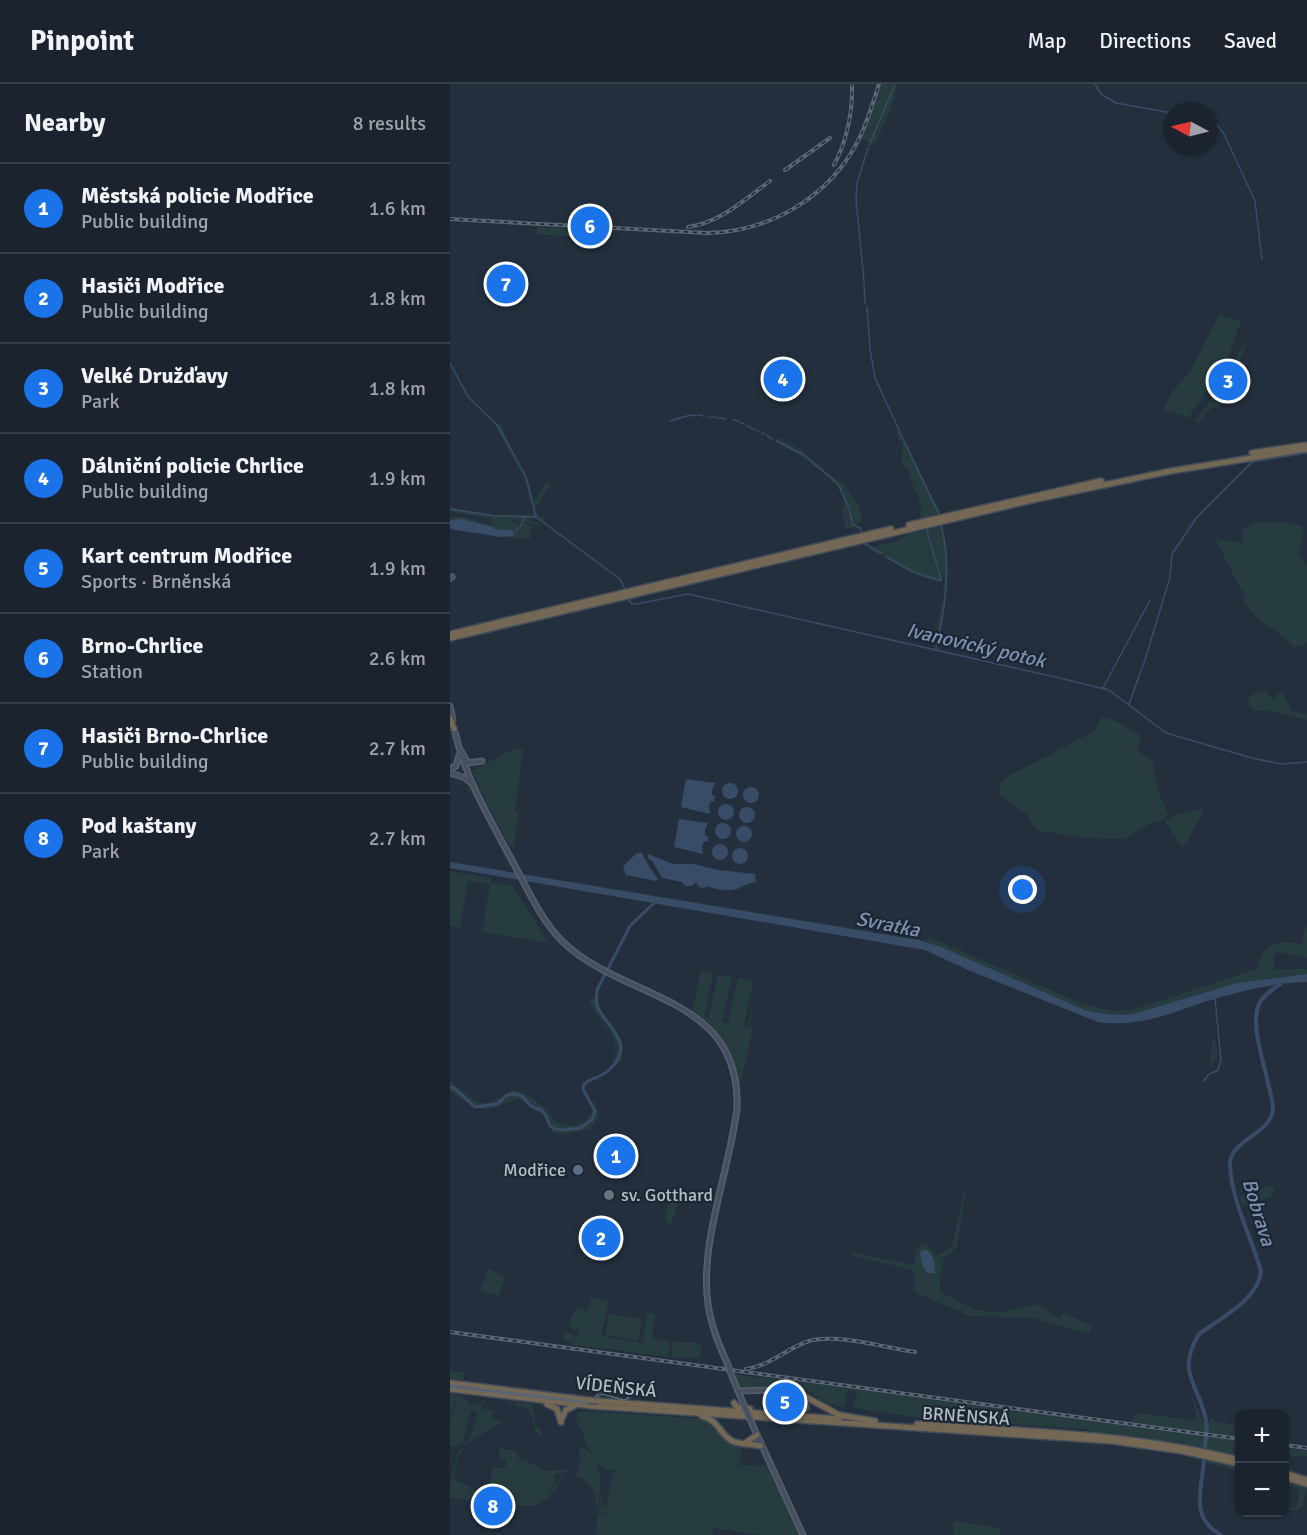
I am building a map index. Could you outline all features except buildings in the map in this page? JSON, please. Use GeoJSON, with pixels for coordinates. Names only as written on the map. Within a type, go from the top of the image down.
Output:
{"type":"FeatureCollection","features":[{"type":"Feature","properties":{"kind":"highway"},"geometry":{"type":"LineString","coordinates":[[450,636],[1069,492],[1307,447]]}},
{"type":"Feature","properties":{"kind":"highway"},"geometry":{"type":"LineString","coordinates":[[450,718],[454,729]]}},
{"type":"Feature","properties":{"kind":"highway","name":"VÍDEŇSKÁ"},"geometry":{"type":"LineString","coordinates":[[450,1383],[534,1399],[588,1400],[779,1414]]}},
{"type":"Feature","properties":{"kind":"highway","name":"VÍDEŇSKÁ"},"geometry":{"type":"LineString","coordinates":[[450,1389],[592,1406],[689,1413]]}},
{"type":"Feature","properties":{"kind":"highway"},"geometry":{"type":"LineString","coordinates":[[734,1403],[739,1408],[779,1414],[804,1410],[806,1402],[797,1394]]}},
{"type":"Feature","properties":{"kind":"highway"},"geometry":{"type":"LineString","coordinates":[[797,1394],[839,1415],[875,1421]]}},
{"type":"Feature","properties":{"kind":"highway"},"geometry":{"type":"LineString","coordinates":[[534,1399],[555,1407],[560,1414],[561,1422],[564,1413],[570,1407],[592,1406]]}},
{"type":"Feature","properties":{"kind":"highway"},"geometry":{"type":"LineString","coordinates":[[689,1413],[710,1418],[729,1439],[743,1444],[761,1446]]}},
{"type":"Feature","properties":{"kind":"highway","name":"BRNĚNSKÁ"},"geometry":{"type":"LineString","coordinates":[[689,1413],[1077,1438],[1199,1453]]}},
{"type":"Feature","properties":{"kind":"highway","name":"BRNĚNSKÁ"},"geometry":{"type":"LineString","coordinates":[[779,1414],[1089,1435],[1134,1440],[1235,1461]]}},
{"type":"Feature","properties":{"kind":"highway"},"geometry":{"type":"LineString","coordinates":[[720,1429],[721,1419],[741,1416]]}},
{"type":"Feature","properties":{"kind":"highway"},"geometry":{"type":"LineString","coordinates":[[743,1444],[757,1435]]}},
{"type":"Feature","properties":{"kind":"highway"},"geometry":{"type":"LineString","coordinates":[[1289,1476],[1307,1482]]}},
{"type":"Feature","properties":{"kind":"main road"},"geometry":{"type":"LineString","coordinates":[[450,706],[458,748],[471,782],[516,868],[555,934],[578,954],[601,968],[678,1005],[696,1017],[719,1040],[732,1067],[737,1108],[709,1250],[706,1285],[711,1320],[761,1446],[803,1535]]}},
{"type":"Feature","properties":{"kind":"main road"},"geometry":{"type":"LineString","coordinates":[[458,748],[468,763],[482,761]]}},
{"type":"Feature","properties":{"kind":"main road"},"geometry":{"type":"LineString","coordinates":[[458,748],[457,765],[450,771],[471,782]]}},
{"type":"Feature","properties":{"kind":"main road"},"geometry":{"type":"LineString","coordinates":[[738,1391],[778,1390],[797,1394]]}},
{"type":"Feature","properties":{"kind":"green space"},"geometry":{"type":"Polygon","coordinates":[[[881,84],[897,84],[889,114],[873,144],[861,138],[881,84]]]}},
{"type":"Feature","properties":{"kind":"green space"},"geometry":{"type":"Polygon","coordinates":[[[537,227],[579,229],[578,237],[537,234],[537,227]]]}},
{"type":"Feature","properties":{"kind":"green space"},"geometry":{"type":"Polygon","coordinates":[[[1219,315],[1241,321],[1226,362],[1188,418],[1163,409],[1173,391],[1190,372],[1219,315]]]}},
{"type":"Feature","properties":{"kind":"green space"},"geometry":{"type":"Polygon","coordinates":[[[1249,336],[1225,400],[1218,408],[1212,407],[1198,423],[1195,421],[1215,395],[1249,336]]]}},
{"type":"Feature","properties":{"kind":"green space"},"geometry":{"type":"Polygon","coordinates":[[[495,421],[503,427],[504,434],[528,479],[534,503],[546,482],[550,484],[535,510],[539,517],[546,516],[542,523],[534,517],[526,519],[539,523],[539,525],[512,519],[512,522],[526,523],[534,527],[529,533],[531,536],[529,539],[511,537],[514,536],[512,530],[494,529],[474,521],[450,520],[461,517],[490,525],[492,521],[450,511],[450,507],[493,515],[534,514],[524,477],[494,424],[495,421]]]}},
{"type":"Feature","properties":{"kind":"green space"},"geometry":{"type":"Polygon","coordinates":[[[898,430],[941,511],[935,516],[920,517],[919,499],[908,468],[902,464],[903,441],[898,440],[898,430]]]}},
{"type":"Feature","properties":{"kind":"green space"},"geometry":{"type":"Polygon","coordinates":[[[779,438],[803,451],[836,480],[844,484],[859,507],[862,520],[853,528],[846,528],[843,499],[838,487],[813,464],[776,441],[779,438]]]}},
{"type":"Feature","properties":{"kind":"green space"},"geometry":{"type":"Polygon","coordinates":[[[1256,522],[1284,522],[1301,526],[1304,529],[1299,552],[1306,566],[1307,563],[1307,641],[1303,646],[1295,648],[1248,608],[1242,599],[1245,594],[1237,583],[1216,539],[1242,543],[1243,529],[1256,522]]]}},
{"type":"Feature","properties":{"kind":"green space"},"geometry":{"type":"Polygon","coordinates":[[[941,527],[948,566],[946,589],[943,591],[945,576],[938,581],[924,578],[868,548],[898,541],[911,533],[941,527]]]}},
{"type":"Feature","properties":{"kind":"green space"},"geometry":{"type":"Polygon","coordinates":[[[946,592],[937,647],[940,649],[933,651],[940,610],[946,592]]]}},
{"type":"Feature","properties":{"kind":"green space"},"geometry":{"type":"Polygon","coordinates":[[[1266,689],[1265,692],[1273,699],[1281,691],[1292,711],[1307,714],[1307,720],[1277,712],[1252,709],[1248,699],[1255,693],[1266,689]]]}},
{"type":"Feature","properties":{"kind":"green space"},"geometry":{"type":"Polygon","coordinates":[[[1102,717],[1116,721],[1141,736],[1137,751],[1153,761],[1160,795],[1168,814],[1171,814],[1125,839],[1083,838],[1036,830],[1026,814],[1000,795],[1000,783],[1007,777],[1094,731],[1102,717]]]}},
{"type":"Feature","properties":{"kind":"green space"},"geometry":{"type":"Polygon","coordinates":[[[513,749],[523,749],[515,811],[519,812],[513,848],[490,810],[472,771],[513,749]]]}},
{"type":"Feature","properties":{"kind":"green space"},"geometry":{"type":"Polygon","coordinates":[[[467,783],[513,866],[510,867],[475,798],[467,789],[467,783]]]}},
{"type":"Feature","properties":{"kind":"green space"},"geometry":{"type":"Polygon","coordinates":[[[1202,809],[1203,813],[1182,847],[1165,821],[1174,815],[1202,809]]]}},
{"type":"Feature","properties":{"kind":"green space"},"geometry":{"type":"Polygon","coordinates":[[[450,871],[491,878],[491,882],[513,886],[548,943],[482,932],[490,884],[468,881],[460,928],[450,926],[450,871]]]}},
{"type":"Feature","properties":{"kind":"green space"},"geometry":{"type":"Polygon","coordinates":[[[1307,925],[1307,958],[1279,952],[1273,958],[1274,969],[1307,969],[1307,974],[1237,983],[1133,1014],[1117,1015],[1085,1010],[925,941],[930,938],[1085,1005],[1112,1011],[1131,1010],[1257,969],[1263,953],[1272,944],[1284,942],[1301,944],[1307,925]]]}},
{"type":"Feature","properties":{"kind":"green space"},"geometry":{"type":"Polygon","coordinates":[[[701,971],[713,973],[704,1018],[709,1017],[718,974],[732,977],[722,1023],[728,1023],[738,978],[753,981],[744,1026],[747,1028],[757,987],[749,1028],[753,1028],[740,1085],[724,1042],[710,1024],[692,1011],[701,971]]]}},
{"type":"Feature","properties":{"kind":"green space"},"geometry":{"type":"Polygon","coordinates":[[[588,997],[591,1000],[601,999],[597,1001],[601,1010],[619,1034],[623,1050],[621,1062],[617,1064],[613,1062],[617,1048],[613,1035],[596,1012],[614,1039],[616,1051],[614,1058],[612,1057],[615,1051],[613,1038],[595,1014],[588,997]]]}},
{"type":"Feature","properties":{"kind":"green space"},"geometry":{"type":"Polygon","coordinates":[[[1213,1035],[1218,1054],[1210,1066],[1213,1035]]]}},
{"type":"Feature","properties":{"kind":"green space"},"geometry":{"type":"Polygon","coordinates":[[[450,1082],[473,1099],[484,1103],[500,1098],[511,1090],[518,1091],[536,1101],[560,1124],[573,1126],[582,1123],[593,1111],[592,1102],[594,1101],[599,1116],[590,1129],[561,1135],[552,1132],[546,1117],[518,1098],[489,1109],[476,1108],[450,1091],[450,1082]]]}},
{"type":"Feature","properties":{"kind":"green space"},"geometry":{"type":"Polygon","coordinates":[[[1272,1185],[1275,1190],[1270,1198],[1242,1206],[1240,1197],[1272,1185]]]}},
{"type":"Feature","properties":{"kind":"green space"},"geometry":{"type":"Polygon","coordinates":[[[965,1186],[957,1247],[943,1260],[941,1292],[975,1310],[1003,1312],[1036,1304],[1059,1319],[1064,1313],[1092,1326],[1089,1334],[1032,1318],[971,1316],[915,1293],[913,1270],[851,1255],[852,1253],[914,1265],[916,1252],[920,1245],[926,1244],[938,1256],[952,1246],[965,1186]]]}},
{"type":"Feature","properties":{"kind":"green space"},"geometry":{"type":"Polygon","coordinates":[[[681,1195],[669,1227],[664,1216],[672,1196],[681,1195]]]}},
{"type":"Feature","properties":{"kind":"green space"},"geometry":{"type":"Polygon","coordinates":[[[489,1269],[506,1278],[498,1296],[480,1290],[489,1269]]]}},
{"type":"Feature","properties":{"kind":"green space"},"geometry":{"type":"Polygon","coordinates":[[[592,1297],[609,1301],[601,1336],[643,1343],[647,1313],[655,1314],[652,1338],[669,1342],[669,1357],[575,1345],[563,1339],[566,1332],[578,1337],[578,1329],[572,1329],[569,1322],[576,1309],[581,1308],[584,1312],[587,1310],[592,1297]]]}},
{"type":"Feature","properties":{"kind":"green space"},"geometry":{"type":"Polygon","coordinates":[[[609,1314],[642,1319],[638,1341],[605,1335],[609,1314]]]}},
{"type":"Feature","properties":{"kind":"green space"},"geometry":{"type":"Polygon","coordinates":[[[672,1342],[701,1343],[700,1358],[671,1357],[672,1342]]]}},
{"type":"Feature","properties":{"kind":"green space"},"geometry":{"type":"Polygon","coordinates":[[[450,1371],[465,1372],[463,1383],[450,1381],[450,1371]]]}},
{"type":"Feature","properties":{"kind":"green space"},"geometry":{"type":"Polygon","coordinates":[[[733,1374],[1235,1440],[1235,1457],[1155,1440],[1088,1433],[1088,1429],[929,1419],[852,1408],[858,1392],[848,1390],[844,1407],[826,1403],[811,1391],[810,1393],[802,1389],[760,1389],[740,1386],[733,1374]]]}},
{"type":"Feature","properties":{"kind":"green space"},"geometry":{"type":"Polygon","coordinates":[[[1190,1390],[1203,1422],[1210,1423],[1210,1416],[1216,1422],[1235,1425],[1235,1436],[1133,1422],[1135,1413],[1195,1420],[1196,1411],[1190,1390]]]}},
{"type":"Feature","properties":{"kind":"green space"},"geometry":{"type":"Polygon","coordinates":[[[450,1392],[465,1398],[464,1400],[469,1400],[469,1404],[472,1405],[474,1402],[476,1407],[487,1398],[480,1410],[484,1408],[493,1411],[491,1417],[501,1421],[500,1425],[492,1427],[472,1441],[464,1445],[464,1442],[469,1442],[478,1412],[471,1410],[462,1445],[450,1447],[450,1421],[456,1403],[455,1400],[450,1418],[450,1392]]]}},
{"type":"Feature","properties":{"kind":"green space"},"geometry":{"type":"Polygon","coordinates":[[[770,1392],[802,1400],[804,1406],[800,1410],[774,1411],[774,1407],[766,1405],[770,1392]]]}},
{"type":"Feature","properties":{"kind":"green space"},"geometry":{"type":"Polygon","coordinates":[[[507,1401],[515,1403],[511,1403],[514,1405],[517,1402],[533,1404],[531,1409],[534,1410],[535,1424],[542,1433],[540,1435],[536,1432],[529,1409],[510,1404],[508,1410],[507,1401]]]}},
{"type":"Feature","properties":{"kind":"green space"},"geometry":{"type":"Polygon","coordinates":[[[580,1411],[709,1419],[727,1441],[741,1448],[739,1465],[767,1466],[800,1535],[761,1535],[714,1528],[712,1535],[595,1535],[598,1514],[607,1514],[598,1511],[601,1495],[601,1502],[607,1507],[612,1473],[617,1472],[602,1468],[584,1442],[586,1440],[575,1417],[580,1411]]]}},
{"type":"Feature","properties":{"kind":"green space"},"geometry":{"type":"Polygon","coordinates":[[[465,1446],[458,1456],[453,1479],[471,1487],[470,1489],[486,1492],[480,1503],[450,1497],[450,1484],[458,1451],[465,1446]]]}},
{"type":"Feature","properties":{"kind":"green space"},"geometry":{"type":"Polygon","coordinates":[[[578,1446],[587,1450],[598,1465],[600,1494],[596,1512],[596,1500],[591,1485],[576,1476],[581,1460],[578,1446]]]}},
{"type":"Feature","properties":{"kind":"green space"},"geometry":{"type":"Polygon","coordinates":[[[499,1448],[514,1450],[520,1460],[523,1459],[545,1471],[569,1472],[554,1474],[554,1484],[551,1490],[563,1475],[554,1491],[540,1503],[527,1506],[508,1505],[509,1525],[481,1517],[483,1502],[491,1486],[489,1484],[493,1467],[506,1466],[506,1460],[499,1457],[499,1448]]]}},
{"type":"Feature","properties":{"kind":"green space"},"geometry":{"type":"Polygon","coordinates":[[[1289,1449],[1307,1451],[1307,1456],[1289,1456],[1289,1449]]]}},
{"type":"Feature","properties":{"kind":"green space"},"geometry":{"type":"Polygon","coordinates":[[[1207,1459],[1235,1465],[1235,1470],[1206,1463],[1207,1459]]]}},
{"type":"Feature","properties":{"kind":"green space"},"geometry":{"type":"Polygon","coordinates":[[[1289,1481],[1307,1487],[1302,1507],[1296,1510],[1289,1509],[1296,1507],[1299,1498],[1298,1489],[1289,1485],[1289,1481]]]}},
{"type":"Feature","properties":{"kind":"green space"},"geometry":{"type":"Polygon","coordinates":[[[954,1521],[1000,1528],[1000,1535],[953,1535],[954,1521]]]}},
{"type":"Feature","properties":{"kind":"water"},"geometry":{"type":"Polygon","coordinates":[[[462,519],[494,527],[494,529],[512,530],[514,536],[501,537],[450,529],[450,520],[462,519]]]}},
{"type":"Feature","properties":{"kind":"water"},"geometry":{"type":"Polygon","coordinates":[[[686,779],[715,783],[712,790],[712,795],[715,796],[714,802],[711,801],[709,806],[710,814],[681,807],[686,779]]]}},
{"type":"Feature","properties":{"kind":"water"},"geometry":{"type":"Polygon","coordinates":[[[730,783],[736,785],[738,791],[736,797],[730,799],[724,797],[722,791],[724,785],[730,783]]]}},
{"type":"Feature","properties":{"kind":"water"},"geometry":{"type":"Polygon","coordinates":[[[751,787],[757,789],[759,795],[757,801],[751,803],[745,801],[743,795],[745,789],[751,787]]]}},
{"type":"Feature","properties":{"kind":"water"},"geometry":{"type":"Polygon","coordinates":[[[726,804],[732,806],[734,812],[732,818],[726,820],[720,818],[718,812],[720,806],[726,804]]]}},
{"type":"Feature","properties":{"kind":"water"},"geometry":{"type":"Polygon","coordinates":[[[747,807],[753,809],[755,815],[753,821],[747,823],[741,821],[739,815],[741,809],[747,807]]]}},
{"type":"Feature","properties":{"kind":"water"},"geometry":{"type":"Polygon","coordinates":[[[679,819],[708,823],[705,836],[708,836],[708,842],[704,841],[703,854],[674,847],[679,819]]]}},
{"type":"Feature","properties":{"kind":"water"},"geometry":{"type":"Polygon","coordinates":[[[723,823],[729,825],[731,831],[729,837],[723,839],[717,837],[715,831],[717,825],[723,823]]]}},
{"type":"Feature","properties":{"kind":"water"},"geometry":{"type":"Polygon","coordinates":[[[744,826],[750,828],[752,834],[750,840],[744,842],[738,840],[736,834],[738,828],[744,826]]]}},
{"type":"Feature","properties":{"kind":"water"},"geometry":{"type":"Polygon","coordinates":[[[720,844],[726,846],[728,852],[726,858],[720,860],[714,858],[712,852],[714,846],[720,844]]]}},
{"type":"Feature","properties":{"kind":"water"},"geometry":{"type":"Polygon","coordinates":[[[740,848],[746,850],[748,856],[746,862],[740,864],[734,862],[732,856],[734,850],[740,848]]]}},
{"type":"Feature","properties":{"kind":"water"},"geometry":{"type":"Polygon","coordinates":[[[637,853],[642,853],[658,879],[656,881],[626,875],[623,866],[637,853]]]}},
{"type":"Feature","properties":{"kind":"water"},"geometry":{"type":"Polygon","coordinates":[[[648,854],[673,864],[694,864],[718,870],[755,874],[756,882],[730,890],[707,886],[703,888],[699,887],[696,882],[692,886],[685,886],[682,882],[662,878],[653,862],[648,858],[648,854]]]}},
{"type":"Feature","properties":{"kind":"water"},"geometry":{"type":"Polygon","coordinates":[[[450,862],[919,940],[941,947],[1085,1010],[1103,1014],[1133,1014],[1237,983],[1307,974],[1307,982],[1278,984],[1248,990],[1149,1019],[1116,1023],[1098,1022],[968,970],[925,950],[450,868],[450,862]]]}},
{"type":"Feature","properties":{"kind":"water"},"geometry":{"type":"Polygon","coordinates":[[[925,1249],[933,1257],[935,1273],[927,1273],[922,1264],[920,1253],[925,1249]]]}},
{"type":"Feature","properties":{"kind":"waterway"},"geometry":{"type":"LineString","coordinates":[[870,143],[895,84]]}},
{"type":"Feature","properties":{"kind":"waterway"},"geometry":{"type":"LineString","coordinates":[[1095,84],[1101,94],[1116,103],[1163,111]]}},
{"type":"Feature","properties":{"kind":"waterway"},"geometry":{"type":"LineString","coordinates":[[1217,125],[1224,134],[1255,201],[1262,259]]}},
{"type":"Feature","properties":{"kind":"waterway"},"geometry":{"type":"LineString","coordinates":[[864,281],[856,200],[857,183],[868,148]]}},
{"type":"Feature","properties":{"kind":"waterway"},"geometry":{"type":"LineString","coordinates":[[864,284],[865,303]]}},
{"type":"Feature","properties":{"kind":"waterway"},"geometry":{"type":"LineString","coordinates":[[867,307],[875,378],[900,432]]}},
{"type":"Feature","properties":{"kind":"waterway"},"geometry":{"type":"LineString","coordinates":[[450,363],[468,397],[498,426],[526,477],[536,517]]}},
{"type":"Feature","properties":{"kind":"waterway"},"geometry":{"type":"LineString","coordinates":[[670,421],[696,415]]}},
{"type":"Feature","properties":{"kind":"waterway"},"geometry":{"type":"LineString","coordinates":[[698,415],[704,416]]}},
{"type":"Feature","properties":{"kind":"waterway"},"geometry":{"type":"LineString","coordinates":[[720,418],[726,419]]}},
{"type":"Feature","properties":{"kind":"waterway"},"geometry":{"type":"LineString","coordinates":[[733,420],[738,421]]}},
{"type":"Feature","properties":{"kind":"waterway"},"geometry":{"type":"LineString","coordinates":[[739,422],[744,424]]}},
{"type":"Feature","properties":{"kind":"waterway"},"geometry":{"type":"LineString","coordinates":[[900,433],[939,514]]}},
{"type":"Feature","properties":{"kind":"waterway"},"geometry":{"type":"LineString","coordinates":[[766,435],[772,439]]}},
{"type":"Feature","properties":{"kind":"waterway"},"geometry":{"type":"LineString","coordinates":[[776,441],[804,455]]}},
{"type":"Feature","properties":{"kind":"waterway"},"geometry":{"type":"LineString","coordinates":[[1129,704],[1170,577],[1172,554],[1197,517],[1252,462],[1307,453]]}},
{"type":"Feature","properties":{"kind":"waterway"},"geometry":{"type":"LineString","coordinates":[[806,457],[837,483]]}},
{"type":"Feature","properties":{"kind":"waterway"},"geometry":{"type":"LineString","coordinates":[[838,484],[849,508],[853,525],[860,528],[862,533]]}},
{"type":"Feature","properties":{"kind":"waterway","name":"Ivanovický potok"},"geometry":{"type":"LineString","coordinates":[[450,509],[495,516],[536,517],[620,579],[625,589]]}},
{"type":"Feature","properties":{"kind":"waterway"},"geometry":{"type":"LineString","coordinates":[[513,532],[520,527],[525,517]]}},
{"type":"Feature","properties":{"kind":"waterway"},"geometry":{"type":"LineString","coordinates":[[936,649],[947,571],[941,525]]}},
{"type":"Feature","properties":{"kind":"waterway"},"geometry":{"type":"LineString","coordinates":[[887,557],[911,571],[941,581],[927,530]]}},
{"type":"Feature","properties":{"kind":"waterway"},"geometry":{"type":"LineString","coordinates":[[865,544],[881,553]]}},
{"type":"Feature","properties":{"kind":"waterway","name":"Ivanovický potok"},"geometry":{"type":"LineString","coordinates":[[628,599],[632,604],[636,604],[688,594],[1055,677],[1109,690],[1166,733],[1281,764],[1307,762]]}},
{"type":"Feature","properties":{"kind":"waterway"},"geometry":{"type":"LineString","coordinates":[[1103,688],[1150,600]]}},
{"type":"Feature","properties":{"kind":"waterway"},"geometry":{"type":"LineString","coordinates":[[450,1087],[475,1107],[497,1104],[507,1095],[522,1096],[532,1107],[541,1110],[550,1126],[555,1129],[580,1128],[592,1120],[595,1111],[583,1089],[584,1084],[609,1070],[617,1061],[621,1045],[597,1006],[597,990],[630,926],[657,900]]}},
{"type":"Feature","properties":{"kind":"waterway","name":"Bobrava"},"geometry":{"type":"LineString","coordinates":[[1205,1449],[1206,1421],[1191,1379],[1189,1359],[1199,1334],[1238,1307],[1259,1281],[1261,1271],[1234,1193],[1230,1166],[1235,1150],[1265,1126],[1273,1110],[1258,1042],[1256,1020],[1260,1002],[1280,984]]}},
{"type":"Feature","properties":{"kind":"waterway"},"geometry":{"type":"LineString","coordinates":[[1204,1081],[1208,1075],[1218,1070],[1221,1060],[1215,998]]}},
{"type":"Feature","properties":{"kind":"waterway","name":"Bobrava"},"geometry":{"type":"LineString","coordinates":[[1204,1458],[1200,1490],[1201,1510],[1211,1528],[1221,1535]]}},
{"type":"Feature","properties":{"kind":"tram line"},"geometry":{"type":"LineString","coordinates":[[450,1385],[587,1402],[602,1391],[613,1387],[628,1387],[632,1393],[624,1400],[602,1394],[589,1403],[450,1387]]}},
{"type":"Feature","properties":{"kind":"railway"},"geometry":{"type":"LineString","coordinates":[[834,165],[848,126],[852,84]]}},
{"type":"Feature","properties":{"kind":"railway"},"geometry":{"type":"LineString","coordinates":[[450,219],[707,233],[753,226],[795,208],[831,179],[846,161],[858,141],[879,84]]}},
{"type":"Feature","properties":{"kind":"railway"},"geometry":{"type":"LineString","coordinates":[[785,170],[830,138]]}},
{"type":"Feature","properties":{"kind":"railway"},"geometry":{"type":"LineString","coordinates":[[688,227],[711,221],[770,181]]}},
{"type":"Feature","properties":{"kind":"railway"},"geometry":{"type":"LineString","coordinates":[[450,1332],[1235,1438]]}},
{"type":"Feature","properties":{"kind":"railway"},"geometry":{"type":"LineString","coordinates":[[746,1369],[763,1364],[801,1344],[820,1339],[862,1342],[915,1352]]}},
{"type":"Feature","properties":{"kind":"railway"},"geometry":{"type":"LineString","coordinates":[[1289,1446],[1307,1448]]}},
{"type":"Feature","properties":{"kind":"place","name":"Brno-Chrlice"},"geometry":{"type":"Point","coordinates":[590,226]}},
{"type":"Feature","properties":{"kind":"place","name":"Hasiči Brno-Chrlice"},"geometry":{"type":"Point","coordinates":[506,284]}},
{"type":"Feature","properties":{"kind":"place","name":"Dálniční policie Chrlice"},"geometry":{"type":"Point","coordinates":[783,379]}},
{"type":"Feature","properties":{"kind":"place","name":"Velké Družďavy"},"geometry":{"type":"Point","coordinates":[1228,381]}},
{"type":"Feature","properties":{"kind":"place","name":"Městská policie Modřice"},"geometry":{"type":"Point","coordinates":[616,1156]}},
{"type":"Feature","properties":{"kind":"place","name":"Modřice"},"geometry":{"type":"Point","coordinates":[578,1170]}},
{"type":"Feature","properties":{"kind":"place","name":"sv. Gotthard"},"geometry":{"type":"Point","coordinates":[609,1195]}},
{"type":"Feature","properties":{"kind":"place","name":"Hasiči Modřice"},"geometry":{"type":"Point","coordinates":[601,1238]}},
{"type":"Feature","properties":{"kind":"place","name":"Kart centrum Modřice"},"geometry":{"type":"Point","coordinates":[785,1402]}},
{"type":"Feature","properties":{"kind":"place","name":"Pod kaštany"},"geometry":{"type":"Point","coordinates":[493,1506]}},
{"type":"Feature","properties":{"kind":"water label","name":"Svratka"},"geometry":{"type":"Point","coordinates":[888,924]}}]}
